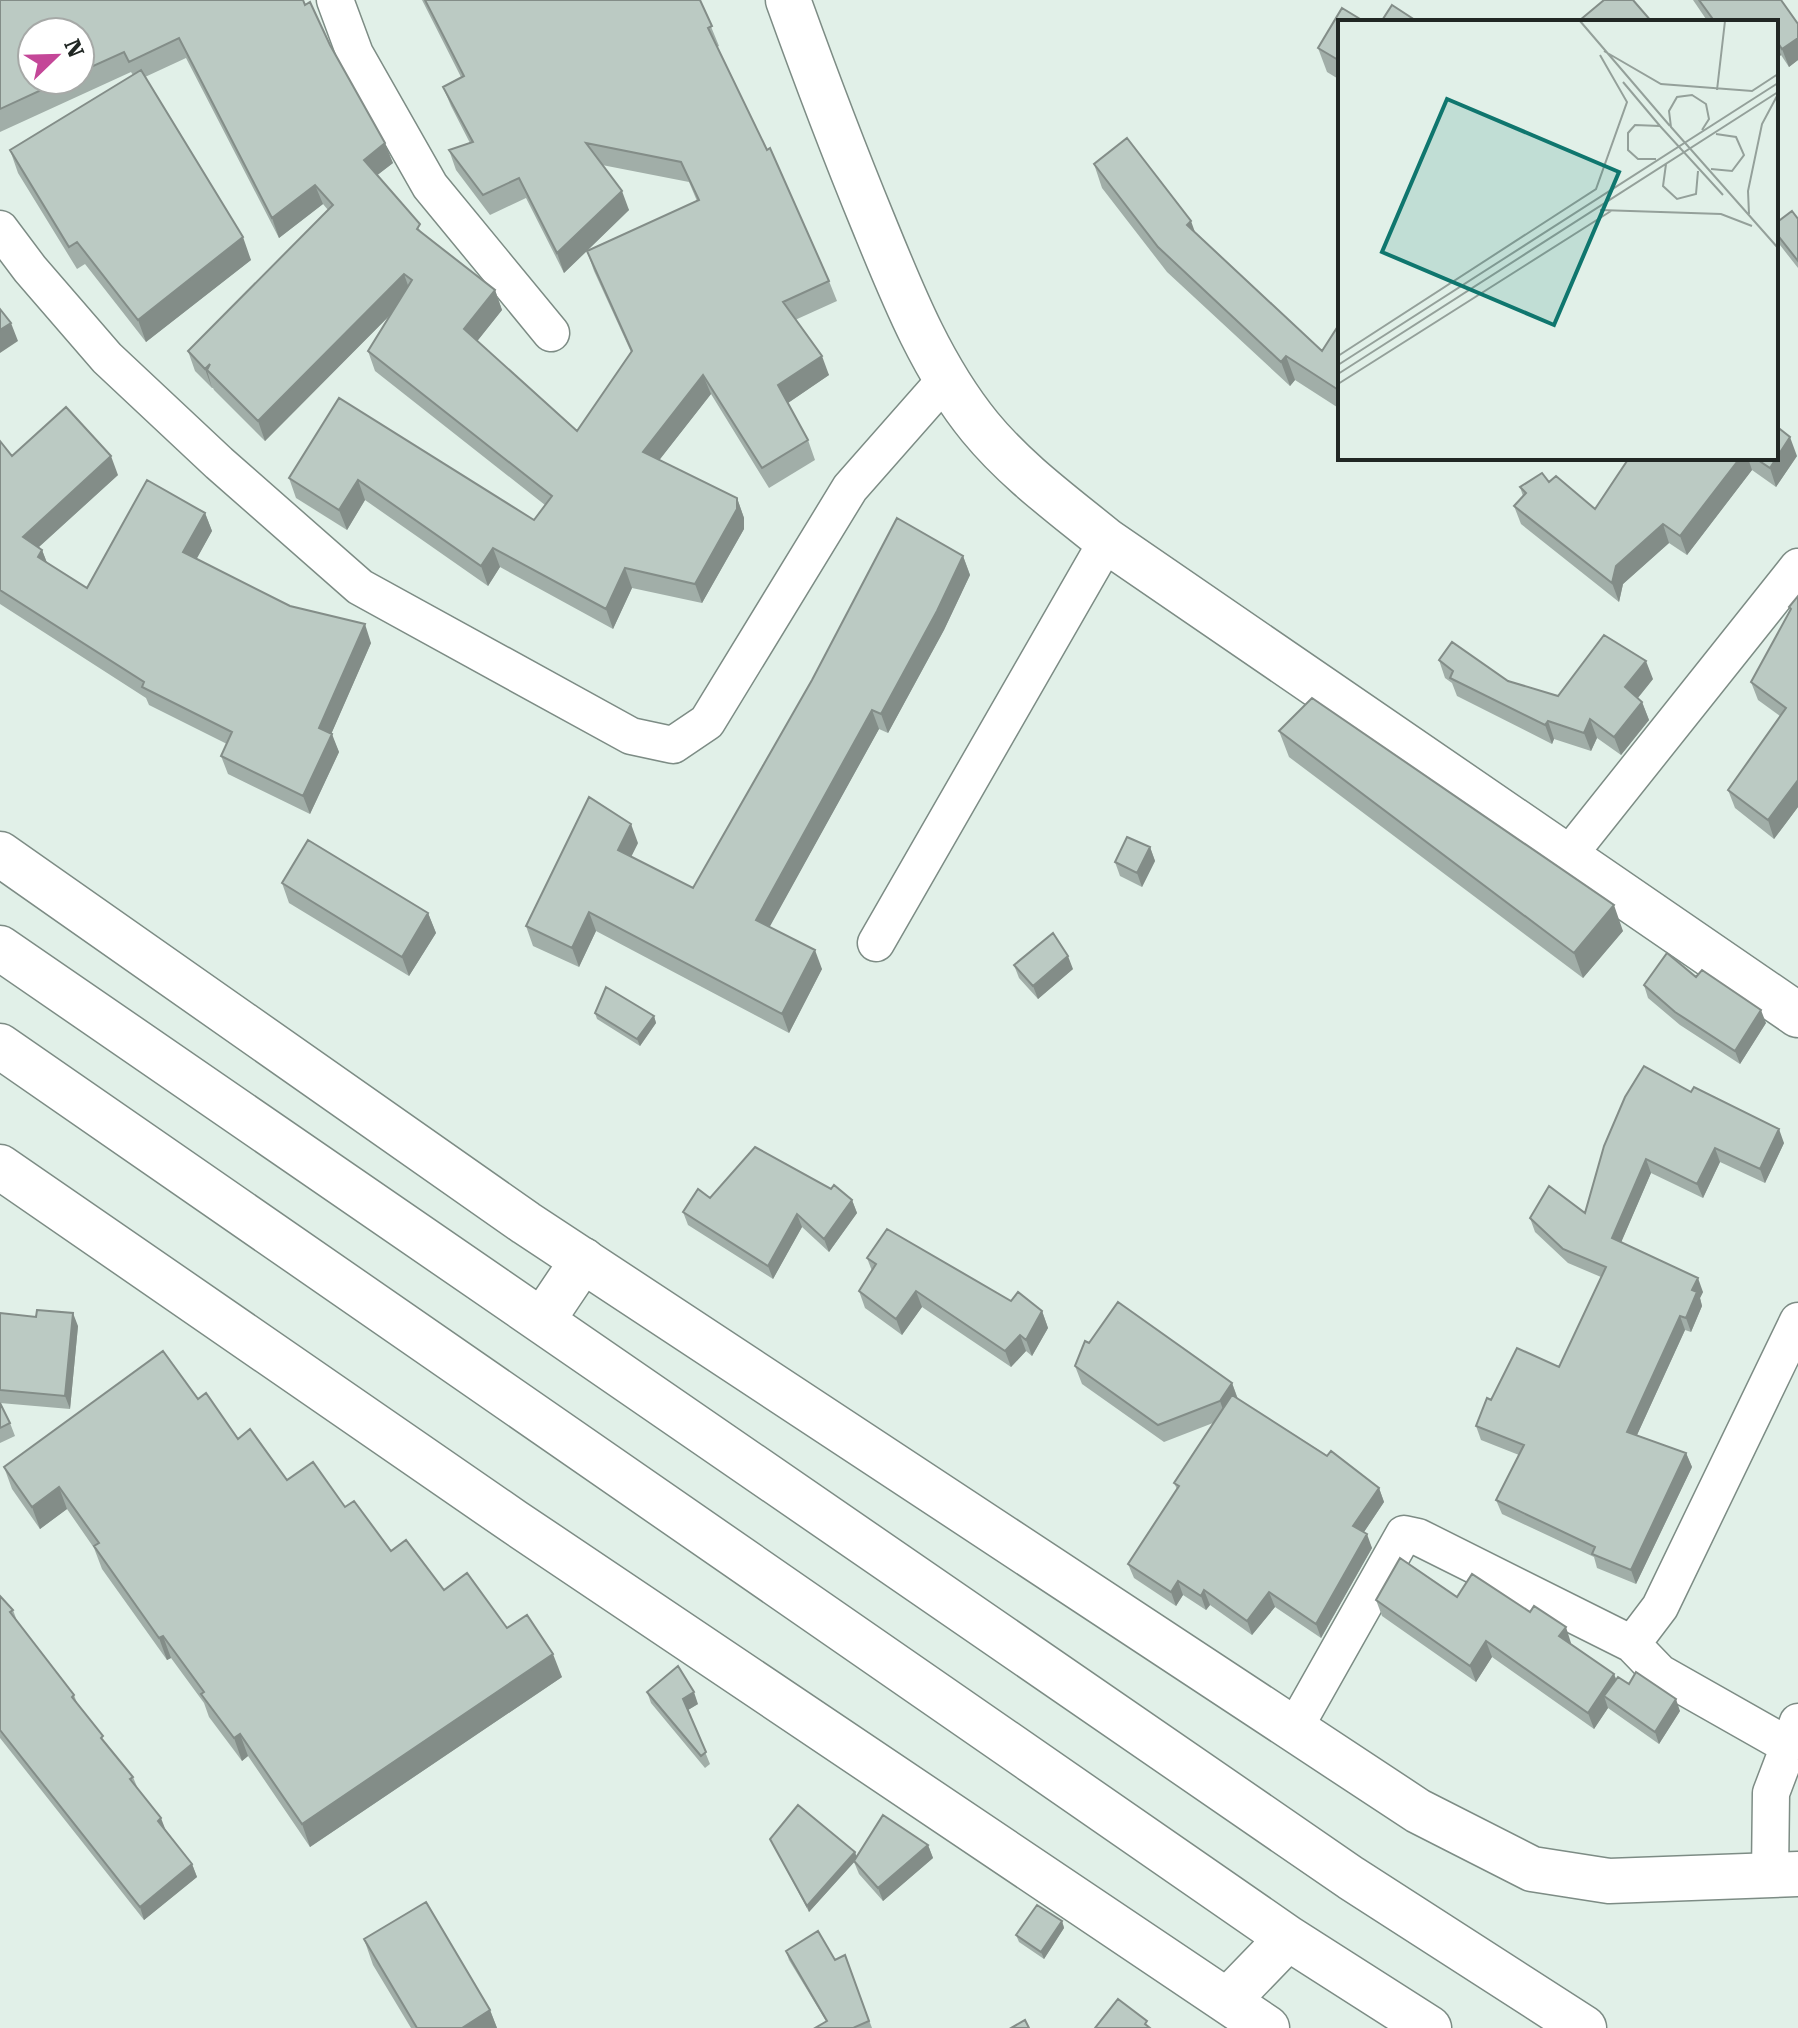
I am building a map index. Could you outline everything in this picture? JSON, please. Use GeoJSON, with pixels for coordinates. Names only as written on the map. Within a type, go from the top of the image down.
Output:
{"type":"FeatureCollection","features":[{"type":"Feature","properties":{"kind":"main road"},"geometry":{"type":"LineString","coordinates":[[788,0],[828,113],[908,308],[946,379],[980,427],[1030,479],[1107,541],[1798,1015]]}},
{"type":"Feature","properties":{"kind":"main road"},"geometry":{"type":"LineString","coordinates":[[0,854],[468,1183],[1418,1811],[1532,1869],[1609,1881],[1784,1874]]}},
{"type":"Feature","properties":{"kind":"main road"},"geometry":{"type":"LineString","coordinates":[[0,948],[1351,1878],[1584,2028]]}},
{"type":"Feature","properties":{"kind":"main road"},"geometry":{"type":"LineString","coordinates":[[0,1046],[1295,1943],[1429,2028]]}},
{"type":"Feature","properties":{"kind":"main road"},"geometry":{"type":"LineString","coordinates":[[0,1167],[566,1557],[1267,2028]]}},
{"type":"Feature","properties":{"kind":"main road"},"geometry":{"type":"LineString","coordinates":[[542,1321],[583,1260]]}},
{"type":"Feature","properties":{"kind":"main road"},"geometry":{"type":"LineString","coordinates":[[1228,2000],[1295,1943]]}},
{"type":"Feature","properties":{"kind":"main road"},"geometry":{"type":"LineString","coordinates":[[1295,1943],[1372,2028]]}},
{"type":"Feature","properties":{"kind":"street"},"geometry":{"type":"LineString","coordinates":[[335,0],[355,54],[430,186],[551,333]]}},
{"type":"Feature","properties":{"kind":"street"},"geometry":{"type":"LineString","coordinates":[[0,229],[30,269],[107,358],[219,463],[360,587],[631,736],[673,745],[707,722],[850,488],[946,379]]}},
{"type":"Feature","properties":{"kind":"street"},"geometry":{"type":"LineString","coordinates":[[876,943],[1107,541]]}},
{"type":"Feature","properties":{"kind":"street"},"geometry":{"type":"LineString","coordinates":[[1567,857],[1798,567]]}},
{"type":"Feature","properties":{"kind":"street"},"geometry":{"type":"LineString","coordinates":[[1632,1644],[1660,1607],[1798,1321]]}},
{"type":"Feature","properties":{"kind":"street"},"geometry":{"type":"LineString","coordinates":[[1294,1729],[1404,1534],[1418,1537],[1632,1644],[1660,1673],[1793,1734],[1771,1793],[1784,1874]]}},
{"type":"Feature","properties":{"kind":"building"},"geometry":{"type":"Polygon","coordinates":[[[0,0],[303,0],[305,5],[310,2],[330,45],[385,143],[364,160],[420,224],[417,229],[495,290],[464,329],[577,431],[632,351],[587,251],[699,200],[681,162],[586,143],[622,191],[557,253],[519,178],[483,195],[449,150],[473,142],[443,87],[464,76],[425,0],[700,0],[712,26],[708,28],[767,150],[770,148],[829,281],[783,302],[822,356],[778,385],[808,440],[762,468],[703,375],[643,452],[737,498],[737,509],[695,584],[625,568],[606,609],[493,548],[481,566],[358,480],[339,510],[289,478],[339,398],[534,520],[552,496],[368,351],[412,280],[404,274],[258,421],[207,370],[210,364],[205,369],[188,351],[333,205],[315,185],[272,218],[179,38],[129,62],[124,52],[96,65],[96,16],[16,16],[16,96],[28,96],[0,109],[0,0]]]}},
{"type":"Feature","properties":{"kind":"building"},"geometry":{"type":"Polygon","coordinates":[[[1604,0],[1633,0],[1650,20],[1580,20],[1604,0]]]}},
{"type":"Feature","properties":{"kind":"building"},"geometry":{"type":"Polygon","coordinates":[[[1699,0],[1781,0],[1798,24],[1798,38],[1782,49],[1778,43],[1778,20],[1714,20],[1699,0]]]}},
{"type":"Feature","properties":{"kind":"building"},"geometry":{"type":"Polygon","coordinates":[[[1392,5],[1415,20],[1382,20],[1392,5]]]}},
{"type":"Feature","properties":{"kind":"building"},"geometry":{"type":"Polygon","coordinates":[[[1342,8],[1362,20],[1338,20],[1338,60],[1318,48],[1342,8]]]}},
{"type":"Feature","properties":{"kind":"building"},"geometry":{"type":"Polygon","coordinates":[[[141,70],[243,237],[138,320],[77,242],[69,247],[10,150],[141,70]]]}},
{"type":"Feature","properties":{"kind":"building"},"geometry":{"type":"Polygon","coordinates":[[[1127,138],[1191,221],[1187,225],[1322,351],[1338,326],[1338,390],[1286,356],[1281,362],[1158,247],[1094,164],[1127,138]]]}},
{"type":"Feature","properties":{"kind":"building"},"geometry":{"type":"Polygon","coordinates":[[[1792,211],[1798,219],[1798,261],[1778,236],[1778,222],[1792,211]]]}},
{"type":"Feature","properties":{"kind":"building"},"geometry":{"type":"Polygon","coordinates":[[[0,309],[11,323],[0,330],[0,309]]]}},
{"type":"Feature","properties":{"kind":"building"},"geometry":{"type":"Polygon","coordinates":[[[66,407],[111,456],[23,537],[42,550],[38,557],[87,588],[147,480],[205,513],[183,552],[290,606],[365,624],[319,728],[332,734],[303,796],[221,756],[232,732],[142,687],[144,682],[0,590],[0,441],[12,456],[66,407]]]}},
{"type":"Feature","properties":{"kind":"building"},"geometry":{"type":"Polygon","coordinates":[[[1778,428],[1790,437],[1778,456],[1778,428]]]}},
{"type":"Feature","properties":{"kind":"building"},"geometry":{"type":"Polygon","coordinates":[[[1628,460],[1738,460],[1680,536],[1663,524],[1616,566],[1612,583],[1514,506],[1526,493],[1520,487],[1542,473],[1549,482],[1556,476],[1595,509],[1628,460]]]}},
{"type":"Feature","properties":{"kind":"building"},"geometry":{"type":"Polygon","coordinates":[[[1758,460],[1775,460],[1770,468],[1758,460]]]}},
{"type":"Feature","properties":{"kind":"building"},"geometry":{"type":"Polygon","coordinates":[[[897,518],[963,556],[881,714],[872,710],[756,920],[815,950],[782,1014],[589,912],[572,948],[526,926],[589,797],[631,824],[618,850],[693,888],[812,680],[897,518]]]}},
{"type":"Feature","properties":{"kind":"building"},"geometry":{"type":"Polygon","coordinates":[[[1798,596],[1798,780],[1768,820],[1728,790],[1786,708],[1751,682],[1791,609],[1789,607],[1798,596]]]}},
{"type":"Feature","properties":{"kind":"building"},"geometry":{"type":"Polygon","coordinates":[[[1604,635],[1646,661],[1625,687],[1642,702],[1614,737],[1590,719],[1584,733],[1548,721],[1545,725],[1450,678],[1453,671],[1439,660],[1452,642],[1508,681],[1558,696],[1604,635]]]}},
{"type":"Feature","properties":{"kind":"building"},"geometry":{"type":"Polygon","coordinates":[[[1312,698],[1614,905],[1574,953],[1279,731],[1312,698]]]}},
{"type":"Feature","properties":{"kind":"building"},"geometry":{"type":"Polygon","coordinates":[[[1127,837],[1150,847],[1137,873],[1115,862],[1127,837]]]}},
{"type":"Feature","properties":{"kind":"building"},"geometry":{"type":"Polygon","coordinates":[[[308,840],[428,913],[402,957],[282,883],[308,840]]]}},
{"type":"Feature","properties":{"kind":"building"},"geometry":{"type":"Polygon","coordinates":[[[1053,933],[1068,956],[1033,986],[1014,965],[1053,933]]]}},
{"type":"Feature","properties":{"kind":"building"},"geometry":{"type":"Polygon","coordinates":[[[1667,953],[1696,977],[1702,970],[1761,1010],[1735,1051],[1675,1012],[1644,985],[1667,953]]]}},
{"type":"Feature","properties":{"kind":"building"},"geometry":{"type":"Polygon","coordinates":[[[606,987],[654,1016],[637,1039],[595,1013],[606,987]]]}},
{"type":"Feature","properties":{"kind":"building"},"geometry":{"type":"Polygon","coordinates":[[[1644,1066],[1691,1092],[1694,1087],[1779,1129],[1760,1169],[1715,1148],[1697,1184],[1646,1159],[1612,1238],[1698,1278],[1692,1290],[1697,1292],[1686,1318],[1680,1316],[1627,1432],[1686,1453],[1631,1570],[1592,1554],[1595,1547],[1496,1500],[1524,1445],[1476,1426],[1487,1398],[1491,1400],[1517,1348],[1559,1367],[1606,1267],[1563,1249],[1530,1218],[1549,1186],[1585,1213],[1604,1146],[1625,1097],[1644,1066]]]}},
{"type":"Feature","properties":{"kind":"building"},"geometry":{"type":"Polygon","coordinates":[[[755,1147],[831,1189],[834,1185],[852,1200],[824,1239],[797,1214],[768,1266],[683,1212],[698,1189],[710,1198],[755,1147]]]}},
{"type":"Feature","properties":{"kind":"building"},"geometry":{"type":"Polygon","coordinates":[[[887,1229],[1011,1301],[1018,1292],[1042,1311],[1026,1340],[1020,1335],[1005,1351],[916,1291],[896,1319],[859,1291],[876,1264],[867,1258],[887,1229]]]}},
{"type":"Feature","properties":{"kind":"building"},"geometry":{"type":"Polygon","coordinates":[[[1118,1302],[1232,1383],[1220,1401],[1158,1425],[1075,1366],[1085,1341],[1089,1343],[1118,1302]]]}},
{"type":"Feature","properties":{"kind":"building"},"geometry":{"type":"Polygon","coordinates":[[[37,1310],[73,1313],[65,1396],[0,1390],[0,1313],[36,1317],[37,1310]]]}},
{"type":"Feature","properties":{"kind":"building"},"geometry":{"type":"Polygon","coordinates":[[[163,1351],[198,1399],[206,1393],[238,1439],[250,1429],[287,1480],[313,1462],[345,1507],[354,1501],[391,1551],[406,1540],[444,1590],[467,1573],[507,1628],[527,1615],[553,1654],[302,1824],[240,1734],[234,1738],[163,1636],[159,1638],[94,1546],[99,1543],[59,1487],[32,1507],[4,1467],[163,1351]]]}},
{"type":"Feature","properties":{"kind":"building"},"geometry":{"type":"Polygon","coordinates":[[[1232,1395],[1327,1456],[1331,1451],[1379,1488],[1353,1526],[1367,1534],[1316,1624],[1269,1592],[1247,1621],[1204,1590],[1201,1596],[1178,1581],[1171,1592],[1128,1564],[1179,1486],[1174,1483],[1232,1395]]]}},
{"type":"Feature","properties":{"kind":"building"},"geometry":{"type":"Polygon","coordinates":[[[0,1403],[10,1423],[0,1428],[0,1403]]]}},
{"type":"Feature","properties":{"kind":"building"},"geometry":{"type":"Polygon","coordinates":[[[1400,1558],[1457,1597],[1472,1574],[1530,1612],[1534,1606],[1566,1627],[1559,1636],[1614,1674],[1588,1713],[1486,1641],[1470,1666],[1376,1600],[1400,1558]]]}},
{"type":"Feature","properties":{"kind":"building"},"geometry":{"type":"Polygon","coordinates":[[[0,1596],[74,1695],[72,1697],[103,1736],[101,1738],[133,1777],[130,1779],[161,1818],[158,1821],[192,1864],[140,1907],[0,1730],[0,1596]]]}},
{"type":"Feature","properties":{"kind":"building"},"geometry":{"type":"Polygon","coordinates":[[[678,1666],[694,1692],[683,1699],[706,1752],[701,1756],[647,1692],[678,1666]]]}},
{"type":"Feature","properties":{"kind":"building"},"geometry":{"type":"Polygon","coordinates":[[[1636,1672],[1676,1699],[1655,1732],[1604,1696],[1618,1677],[1629,1684],[1636,1672]]]}},
{"type":"Feature","properties":{"kind":"building"},"geometry":{"type":"Polygon","coordinates":[[[798,1805],[855,1852],[807,1906],[770,1839],[798,1805]]]}},
{"type":"Feature","properties":{"kind":"building"},"geometry":{"type":"Polygon","coordinates":[[[883,1815],[928,1845],[878,1888],[854,1861],[883,1815]]]}},
{"type":"Feature","properties":{"kind":"building"},"geometry":{"type":"Polygon","coordinates":[[[426,1902],[490,2010],[462,2028],[417,2028],[364,1939],[426,1902]]]}},
{"type":"Feature","properties":{"kind":"building"},"geometry":{"type":"Polygon","coordinates":[[[1037,1905],[1062,1921],[1041,1952],[1016,1935],[1037,1905]]]}},
{"type":"Feature","properties":{"kind":"building"},"geometry":{"type":"Polygon","coordinates":[[[818,1931],[835,1960],[845,1955],[869,2021],[856,2028],[815,2028],[827,2021],[786,1951],[818,1931]]]}},
{"type":"Feature","properties":{"kind":"building"},"geometry":{"type":"Polygon","coordinates":[[[1118,1999],[1147,2021],[1145,2024],[1150,2028],[1095,2028],[1118,1999]]]}},
{"type":"Feature","properties":{"kind":"building"},"geometry":{"type":"Polygon","coordinates":[[[1025,2020],[1029,2028],[1011,2028],[1025,2020]]]}}]}
